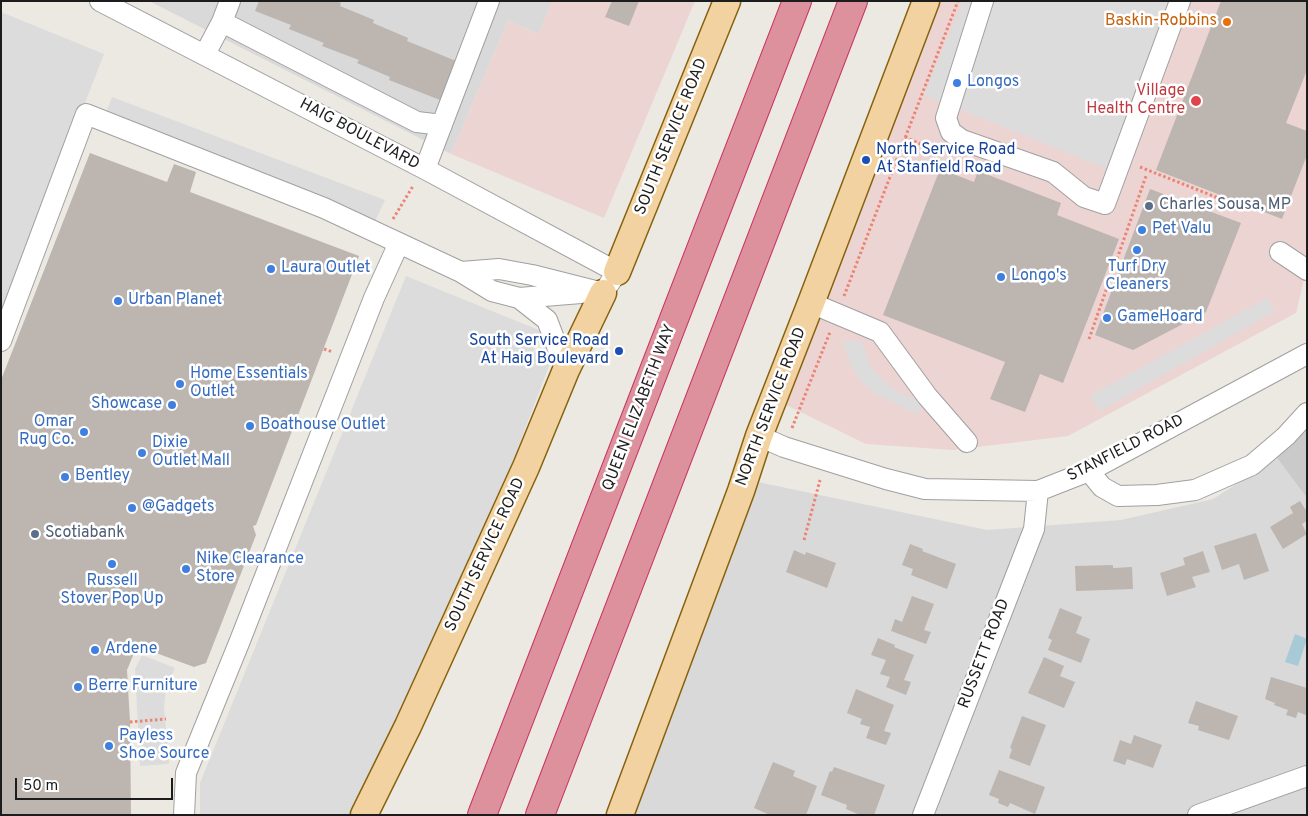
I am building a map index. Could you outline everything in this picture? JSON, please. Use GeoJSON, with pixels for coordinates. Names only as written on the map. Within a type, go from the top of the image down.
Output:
{"type":"FeatureCollection","features":[{"type":"Feature","properties":{"kind":"highway","name":"QUEEN ELIZABETH WAY"},"geometry":{"type":"LineString","coordinates":[[482,815],[797,1]]}},
{"type":"Feature","properties":{"kind":"highway"},"geometry":{"type":"LineString","coordinates":[[540,815],[853,1]]}},
{"type":"Feature","properties":{"kind":"main road","name":"SOUTH SERVICE ROAD"},"geometry":{"type":"LineString","coordinates":[[364,815],[408,726],[526,468],[566,370],[610,283],[727,1]]}},
{"type":"Feature","properties":{"kind":"main road","name":"NORTH SERVICE ROAD"},"geometry":{"type":"LineString","coordinates":[[620,815],[759,436],[926,1]]}},
{"type":"Feature","properties":{"kind":"street","name":"HAIG BOULEVARD"},"geometry":{"type":"LineString","coordinates":[[100,1],[425,169],[610,283]]}},
{"type":"Feature","properties":{"kind":"street"},"geometry":{"type":"LineString","coordinates":[[205,54],[222,22],[230,1]]}},
{"type":"Feature","properties":{"kind":"street"},"geometry":{"type":"LineString","coordinates":[[425,169],[489,1]]}},
{"type":"Feature","properties":{"kind":"street"},"geometry":{"type":"LineString","coordinates":[[983,1],[946,118],[951,132],[962,140],[1053,172],[1084,196],[1105,204],[1180,1]]}},
{"type":"Feature","properties":{"kind":"street"},"geometry":{"type":"LineString","coordinates":[[222,22],[417,122],[442,125]]}},
{"type":"Feature","properties":{"kind":"street"},"geometry":{"type":"LineString","coordinates":[[1,341],[86,114],[324,208],[461,272],[492,292],[519,298],[565,294],[610,283]]}},
{"type":"Feature","properties":{"kind":"street"},"geometry":{"type":"LineString","coordinates":[[184,815],[186,773],[242,636],[376,294],[392,240]]}},
{"type":"Feature","properties":{"kind":"street"},"geometry":{"type":"LineString","coordinates":[[1280,252],[1307,270]]}},
{"type":"Feature","properties":{"kind":"street"},"geometry":{"type":"LineString","coordinates":[[461,272],[499,269],[532,275],[610,283]]}},
{"type":"Feature","properties":{"kind":"street"},"geometry":{"type":"LineString","coordinates":[[519,298],[546,320],[566,370]]}},
{"type":"Feature","properties":{"kind":"street"},"geometry":{"type":"LineString","coordinates":[[811,303],[880,332],[927,396],[967,442]]}},
{"type":"Feature","properties":{"kind":"street","name":"STANFIELD ROAD"},"geometry":{"type":"LineString","coordinates":[[759,436],[784,447],[886,479],[926,488],[1038,491],[1089,471],[1307,354]]}},
{"type":"Feature","properties":{"kind":"street"},"geometry":{"type":"LineString","coordinates":[[1089,471],[1102,487],[1118,496],[1157,495],[1196,490],[1252,465],[1286,436],[1307,413]]}},
{"type":"Feature","properties":{"kind":"street","name":"RUSSETT ROAD"},"geometry":{"type":"LineString","coordinates":[[923,815],[1034,529],[1038,491]]}},
{"type":"Feature","properties":{"kind":"street"},"geometry":{"type":"LineString","coordinates":[[1198,815],[1307,776]]}},
{"type":"Feature","properties":{"kind":"path"},"geometry":{"type":"LineString","coordinates":[[905,137],[939,152]]}},
{"type":"Feature","properties":{"kind":"path"},"geometry":{"type":"LineString","coordinates":[[1122,160],[1241,207]]}},
{"type":"Feature","properties":{"kind":"path"},"geometry":{"type":"LineString","coordinates":[[392,240],[397,210],[425,169]]}},
{"type":"Feature","properties":{"kind":"path"},"geometry":{"type":"LineString","coordinates":[[1090,339],[1146,176]]}},
{"type":"Feature","properties":{"kind":"path"},"geometry":{"type":"LineString","coordinates":[[804,540],[825,460]]}},
{"type":"Feature","properties":{"kind":"path"},"geometry":{"type":"LineString","coordinates":[[130,722],[166,719]]}},
{"type":"Feature","properties":{"kind":"shaded area"},"geometry":{"type":"Polygon","coordinates":[[[149,1],[552,1],[539,34],[508,21],[451,154],[149,1]]]}},
{"type":"Feature","properties":{"kind":"shaded area"},"geometry":{"type":"Polygon","coordinates":[[[552,1],[695,1],[604,218],[451,154],[508,21],[539,34],[552,1]]]}},
{"type":"Feature","properties":{"kind":"shaded area"},"geometry":{"type":"Polygon","coordinates":[[[940,1],[1307,1],[1307,267],[1296,313],[1068,436],[953,450],[866,444],[784,404],[940,1]]]}},
{"type":"Feature","properties":{"kind":"shaded area"},"geometry":{"type":"Polygon","coordinates":[[[963,1],[1175,1],[1113,171],[924,95],[963,1]]]}},
{"type":"Feature","properties":{"kind":"shaded area"},"geometry":{"type":"Polygon","coordinates":[[[1,12],[104,54],[1,320],[1,12]]]}},
{"type":"Feature","properties":{"kind":"shaded area"},"geometry":{"type":"Polygon","coordinates":[[[112,97],[385,200],[371,230],[103,121],[112,97]]]}},
{"type":"Feature","properties":{"kind":"shaded area"},"geometry":{"type":"Polygon","coordinates":[[[406,276],[541,331],[533,352],[552,358],[378,815],[200,815],[200,783],[406,276]]]}},
{"type":"Feature","properties":{"kind":"shaded area"},"geometry":{"type":"Polygon","coordinates":[[[1267,298],[1275,311],[1100,411],[1090,396],[1267,298]]]}},
{"type":"Feature","properties":{"kind":"shaded area"},"geometry":{"type":"Polygon","coordinates":[[[842,341],[861,341],[872,369],[895,391],[922,402],[918,415],[874,393],[860,380],[851,366],[842,341]]]}},
{"type":"Feature","properties":{"kind":"shaded area"},"geometry":{"type":"Polygon","coordinates":[[[1307,426],[1307,498],[1277,458],[1307,426]]]}},
{"type":"Feature","properties":{"kind":"shaded area"},"geometry":{"type":"Polygon","coordinates":[[[1277,458],[1307,498],[1307,815],[619,815],[753,481],[987,530],[1121,520],[1213,499],[1277,458]]]}},
{"type":"Feature","properties":{"kind":"shaded area"},"geometry":{"type":"Polygon","coordinates":[[[142,655],[175,668],[166,688],[164,707],[169,764],[140,766],[135,669],[142,655]]]}},
{"type":"Feature","properties":{"kind":"water"},"geometry":{"type":"Polygon","coordinates":[[[1295,634],[1307,639],[1298,666],[1285,662],[1295,634]]]}},
{"type":"Feature","properties":{"kind":"building"},"geometry":{"type":"Polygon","coordinates":[[[259,1],[336,1],[341,3],[340,6],[374,20],[373,23],[408,38],[407,41],[461,63],[445,102],[389,80],[390,77],[357,63],[359,60],[322,46],[324,43],[289,29],[291,25],[255,11],[259,1]]]}},
{"type":"Feature","properties":{"kind":"building"},"geometry":{"type":"Polygon","coordinates":[[[612,1],[639,1],[629,26],[605,17],[612,1]]]}},
{"type":"Feature","properties":{"kind":"building"},"geometry":{"type":"Polygon","coordinates":[[[1221,1],[1307,1],[1307,70],[1286,123],[1307,131],[1307,155],[1282,219],[1156,170],[1221,1]]]}},
{"type":"Feature","properties":{"kind":"building","name":"Dixie Outlet Mall"},"geometry":{"type":"Polygon","coordinates":[[[90,153],[167,182],[174,164],[196,172],[190,192],[359,256],[256,525],[253,526],[256,535],[206,663],[194,667],[137,646],[127,670],[130,722],[131,815],[1,815],[1,380],[90,153]]]}},
{"type":"Feature","properties":{"kind":"building","name":"Longo's"},"geometry":{"type":"Polygon","coordinates":[[[940,169],[974,182],[978,171],[1061,203],[1057,215],[1119,239],[1063,383],[1040,374],[1025,412],[990,399],[1005,362],[883,315],[940,169]]]}},
{"type":"Feature","properties":{"kind":"building"},"geometry":{"type":"Polygon","coordinates":[[[1150,189],[1241,223],[1206,312],[1133,350],[1095,335],[1150,189]]]}},
{"type":"Feature","properties":{"kind":"building"},"geometry":{"type":"Polygon","coordinates":[[[1300,501],[1307,512],[1307,521],[1302,524],[1307,534],[1283,549],[1270,527],[1293,513],[1290,507],[1300,501]]]}},
{"type":"Feature","properties":{"kind":"building"},"geometry":{"type":"Polygon","coordinates":[[[1256,533],[1269,571],[1244,580],[1239,564],[1222,570],[1214,546],[1256,533]]]}},
{"type":"Feature","properties":{"kind":"building"},"geometry":{"type":"Polygon","coordinates":[[[910,544],[923,549],[922,551],[956,564],[947,589],[911,575],[913,569],[902,565],[910,544]]]}},
{"type":"Feature","properties":{"kind":"building"},"geometry":{"type":"Polygon","coordinates":[[[794,550],[805,555],[806,552],[836,563],[827,588],[786,572],[794,550]]]}},
{"type":"Feature","properties":{"kind":"building"},"geometry":{"type":"Polygon","coordinates":[[[1203,551],[1210,572],[1192,577],[1196,587],[1167,596],[1160,573],[1185,565],[1183,558],[1203,551]]]}},
{"type":"Feature","properties":{"kind":"building"},"geometry":{"type":"Polygon","coordinates":[[[1113,565],[1113,568],[1132,567],[1133,589],[1076,591],[1075,566],[1113,565]]]}},
{"type":"Feature","properties":{"kind":"building"},"geometry":{"type":"Polygon","coordinates":[[[912,596],[934,604],[924,630],[931,632],[926,644],[891,631],[895,619],[902,622],[912,596]]]}},
{"type":"Feature","properties":{"kind":"building"},"geometry":{"type":"Polygon","coordinates":[[[1060,608],[1082,617],[1076,633],[1090,639],[1081,663],[1048,650],[1052,640],[1048,638],[1060,608]]]}},
{"type":"Feature","properties":{"kind":"building"},"geometry":{"type":"Polygon","coordinates":[[[878,638],[914,655],[904,680],[911,682],[906,695],[886,687],[890,677],[880,674],[886,660],[871,655],[878,638]]]}},
{"type":"Feature","properties":{"kind":"building"},"geometry":{"type":"Polygon","coordinates":[[[1044,657],[1064,666],[1060,676],[1075,682],[1064,708],[1028,693],[1044,657]]]}},
{"type":"Feature","properties":{"kind":"building"},"geometry":{"type":"Polygon","coordinates":[[[1271,677],[1307,688],[1306,715],[1298,712],[1296,718],[1286,715],[1288,710],[1274,705],[1275,703],[1265,699],[1271,677]]]}},
{"type":"Feature","properties":{"kind":"building"},"geometry":{"type":"Polygon","coordinates":[[[856,689],[894,705],[884,731],[891,733],[886,745],[866,738],[870,727],[860,724],[862,719],[847,713],[856,689]]]}},
{"type":"Feature","properties":{"kind":"building"},"geometry":{"type":"Polygon","coordinates":[[[1196,701],[1238,716],[1229,740],[1198,730],[1199,726],[1188,723],[1196,701]]]}},
{"type":"Feature","properties":{"kind":"building"},"geometry":{"type":"Polygon","coordinates":[[[1022,716],[1046,725],[1030,766],[1009,758],[1012,749],[1010,748],[1022,716]]]}},
{"type":"Feature","properties":{"kind":"building"},"geometry":{"type":"Polygon","coordinates":[[[1134,735],[1162,745],[1153,768],[1127,759],[1125,765],[1113,761],[1120,740],[1131,744],[1134,735]]]}},
{"type":"Feature","properties":{"kind":"building"},"geometry":{"type":"Polygon","coordinates":[[[773,762],[795,771],[793,776],[817,786],[806,815],[770,815],[754,808],[773,762]]]}},
{"type":"Feature","properties":{"kind":"building"},"geometry":{"type":"Polygon","coordinates":[[[834,767],[885,785],[874,815],[860,815],[846,809],[847,805],[821,795],[830,771],[832,772],[834,767]]]}},
{"type":"Feature","properties":{"kind":"building"},"geometry":{"type":"Polygon","coordinates":[[[999,770],[1045,787],[1035,814],[1010,803],[1008,807],[998,803],[999,799],[989,795],[999,770]]]}},
{"type":"Feature","properties":{"kind":"place","name":"Baskin-Robbins"},"geometry":{"type":"Point","coordinates":[1227,22]}},
{"type":"Feature","properties":{"kind":"place","name":"Longos"},"geometry":{"type":"Point","coordinates":[957,83]}},
{"type":"Feature","properties":{"kind":"place","name":"Village Health Centre"},"geometry":{"type":"Point","coordinates":[1196,101]}},
{"type":"Feature","properties":{"kind":"place","name":"North Service Road At Stanfield Road"},"geometry":{"type":"Point","coordinates":[866,160]}},
{"type":"Feature","properties":{"kind":"place","name":"Charles Sousa, MP"},"geometry":{"type":"Point","coordinates":[1149,206]}},
{"type":"Feature","properties":{"kind":"place","name":"Pet Valu"},"geometry":{"type":"Point","coordinates":[1142,230]}},
{"type":"Feature","properties":{"kind":"place","name":"Turf Dry Cleaners"},"geometry":{"type":"Point","coordinates":[1137,250]}},
{"type":"Feature","properties":{"kind":"place","name":"Laura Outlet"},"geometry":{"type":"Point","coordinates":[271,269]}},
{"type":"Feature","properties":{"kind":"place","name":"Longo's"},"geometry":{"type":"Point","coordinates":[1001,277]}},
{"type":"Feature","properties":{"kind":"place","name":"Urban Planet"},"geometry":{"type":"Point","coordinates":[118,301]}},
{"type":"Feature","properties":{"kind":"place","name":"GameHoard"},"geometry":{"type":"Point","coordinates":[1107,318]}},
{"type":"Feature","properties":{"kind":"place","name":"South Service Road At Haig Boulevard"},"geometry":{"type":"Point","coordinates":[619,351]}},
{"type":"Feature","properties":{"kind":"place","name":"Home Essentials Outlet"},"geometry":{"type":"Point","coordinates":[180,384]}},
{"type":"Feature","properties":{"kind":"place","name":"Showcase"},"geometry":{"type":"Point","coordinates":[172,405]}},
{"type":"Feature","properties":{"kind":"place","name":"Boathouse Outlet"},"geometry":{"type":"Point","coordinates":[250,426]}},
{"type":"Feature","properties":{"kind":"place","name":"Omar Rug Co."},"geometry":{"type":"Point","coordinates":[84,432]}},
{"type":"Feature","properties":{"kind":"place","name":"Dixie Outlet Mall"},"geometry":{"type":"Point","coordinates":[142,453]}},
{"type":"Feature","properties":{"kind":"place","name":"Bentley"},"geometry":{"type":"Point","coordinates":[65,477]}},
{"type":"Feature","properties":{"kind":"place","name":"@Gadgets"},"geometry":{"type":"Point","coordinates":[132,508]}},
{"type":"Feature","properties":{"kind":"place","name":"Scotiabank"},"geometry":{"type":"Point","coordinates":[35,534]}},
{"type":"Feature","properties":{"kind":"place","name":"Russell Stover Pop Up"},"geometry":{"type":"Point","coordinates":[112,564]}},
{"type":"Feature","properties":{"kind":"place","name":"Nike Clearance Store"},"geometry":{"type":"Point","coordinates":[186,569]}},
{"type":"Feature","properties":{"kind":"place","name":"Ardene"},"geometry":{"type":"Point","coordinates":[95,650]}},
{"type":"Feature","properties":{"kind":"place","name":"Berre Furniture"},"geometry":{"type":"Point","coordinates":[78,687]}},
{"type":"Feature","properties":{"kind":"place","name":"Payless Shoe Source"},"geometry":{"type":"Point","coordinates":[109,746]}}]}
